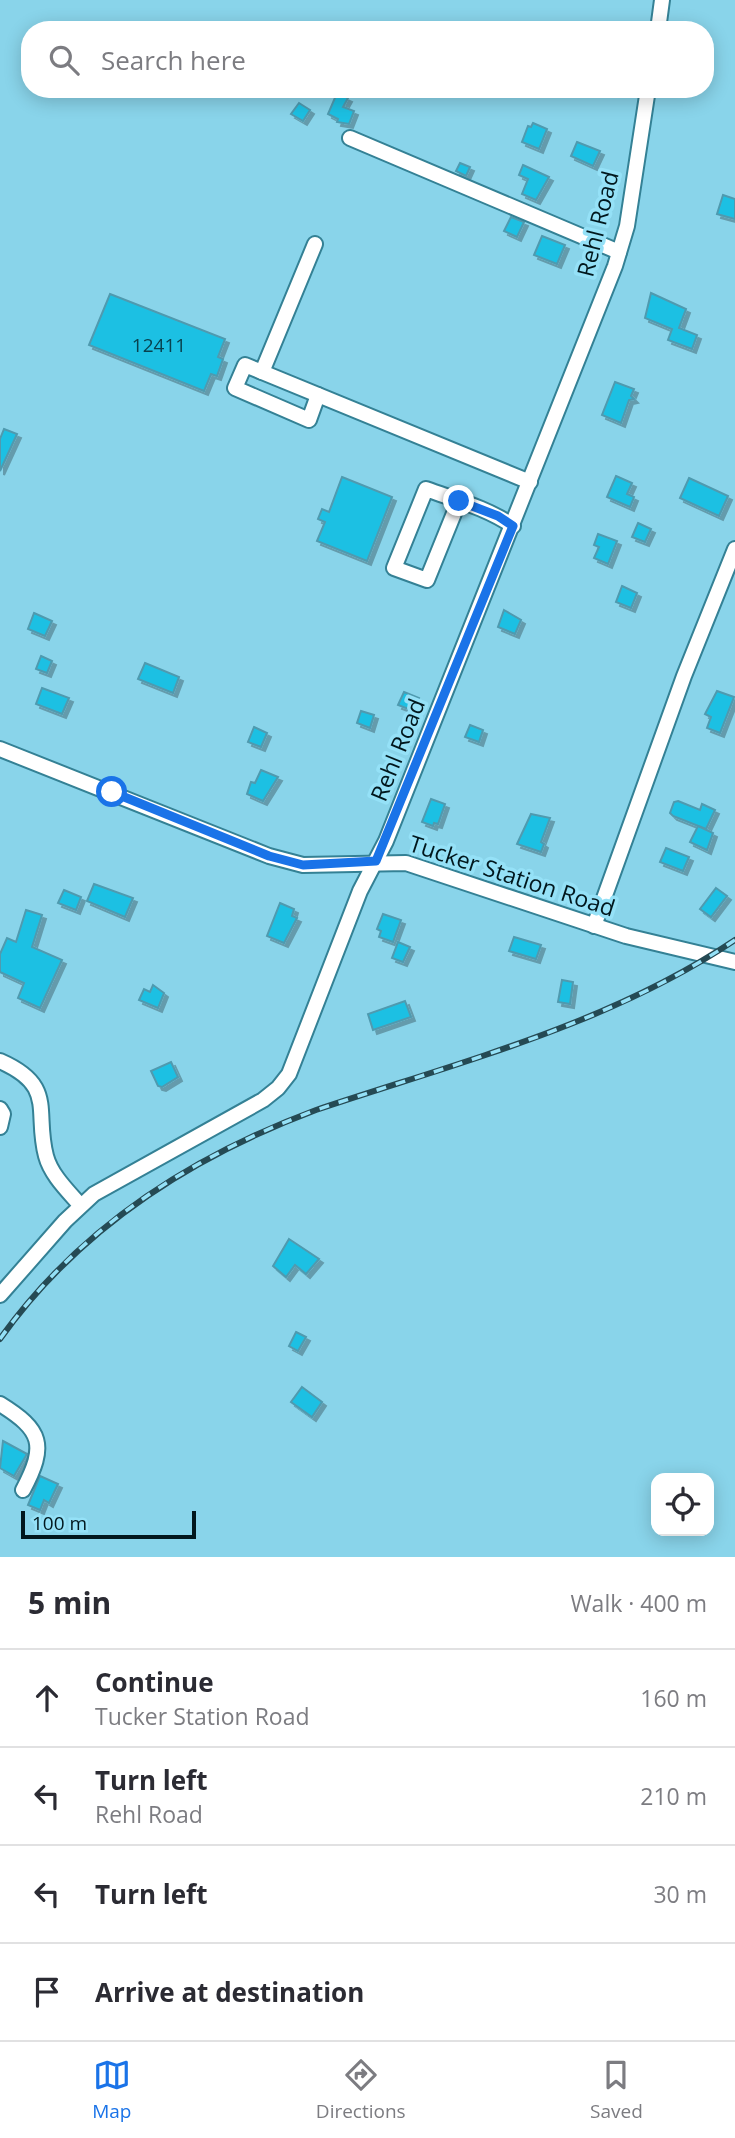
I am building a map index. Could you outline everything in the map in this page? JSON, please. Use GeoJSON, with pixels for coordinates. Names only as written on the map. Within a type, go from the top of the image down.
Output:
{"type":"FeatureCollection","features":[{"type":"Feature","properties":{"kind":"street"},"geometry":{"type":"LineString","coordinates":[[658,21],[662,0]]}},
{"type":"Feature","properties":{"kind":"street","name":"Rehl Road"},"geometry":{"type":"LineString","coordinates":[[0,1295],[80,1205],[114,1181],[262,1100],[278,1088],[301,1047],[360,891],[376,861],[513,526],[619,252],[627,226],[647,98]]}},
{"type":"Feature","properties":{"kind":"street"},"geometry":{"type":"LineString","coordinates":[[350,138],[619,252]]}},
{"type":"Feature","properties":{"kind":"street"},"geometry":{"type":"LineString","coordinates":[[262,372],[315,244]]}},
{"type":"Feature","properties":{"kind":"street"},"geometry":{"type":"LineString","coordinates":[[318,395],[309,420],[235,388],[245,365],[530,482]]}},
{"type":"Feature","properties":{"kind":"street"},"geometry":{"type":"LineString","coordinates":[[459,501],[428,580],[394,568],[426,489],[459,501],[498,516],[513,526]]}},
{"type":"Feature","properties":{"kind":"street"},"geometry":{"type":"LineString","coordinates":[[594,926],[684,676],[735,549]]}},
{"type":"Feature","properties":{"kind":"street","name":"Tucker Station Road"},"geometry":{"type":"LineString","coordinates":[[0,749],[269,856],[303,865],[376,861],[418,866],[594,926],[735,962]]}},
{"type":"Feature","properties":{"kind":"street"},"geometry":{"type":"LineString","coordinates":[[0,1061],[30,1080],[38,1092],[43,1105],[46,1156],[54,1173],[80,1205]]}},
{"type":"Feature","properties":{"kind":"street"},"geometry":{"type":"LineString","coordinates":[[0,1109],[3,1114],[0,1127]]}},
{"type":"Feature","properties":{"kind":"street"},"geometry":{"type":"LineString","coordinates":[[0,1404],[32,1426],[37,1444],[32,1474],[23,1490]]}},
{"type":"Feature","properties":{"kind":"building"},"geometry":{"type":"Polygon","coordinates":[[[335,98],[348,98],[343,107],[354,111],[349,124],[337,122],[338,119],[328,114],[335,98]]]}},
{"type":"Feature","properties":{"kind":"building"},"geometry":{"type":"Polygon","coordinates":[[[299,103],[310,110],[303,121],[291,114],[299,103]]]}},
{"type":"Feature","properties":{"kind":"building"},"geometry":{"type":"Polygon","coordinates":[[[533,123],[547,129],[539,149],[522,142],[528,126],[531,127],[533,123]]]}},
{"type":"Feature","properties":{"kind":"building"},"geometry":{"type":"Polygon","coordinates":[[[577,142],[600,151],[593,166],[571,156],[577,142]]]}},
{"type":"Feature","properties":{"kind":"building"},"geometry":{"type":"Polygon","coordinates":[[[460,163],[470,167],[466,176],[456,171],[460,163]]]}},
{"type":"Feature","properties":{"kind":"building"},"geometry":{"type":"Polygon","coordinates":[[[523,165],[549,177],[536,200],[522,194],[528,179],[519,175],[523,165]]]}},
{"type":"Feature","properties":{"kind":"building"},"geometry":{"type":"Polygon","coordinates":[[[723,195],[735,199],[735,219],[717,214],[723,195]]]}},
{"type":"Feature","properties":{"kind":"building"},"geometry":{"type":"Polygon","coordinates":[[[511,217],[524,222],[517,237],[504,231],[511,217]]]}},
{"type":"Feature","properties":{"kind":"building"},"geometry":{"type":"Polygon","coordinates":[[[542,236],[565,245],[557,264],[534,255],[542,236]]]}},
{"type":"Feature","properties":{"kind":"building"},"geometry":{"type":"Polygon","coordinates":[[[651,293],[686,309],[679,328],[697,335],[692,349],[668,340],[672,329],[645,318],[651,293]]]}},
{"type":"Feature","properties":{"kind":"building"},"geometry":{"type":"Polygon","coordinates":[[[110,294],[225,339],[218,357],[223,359],[217,376],[211,374],[204,391],[89,345],[110,294]]]}},
{"type":"Feature","properties":{"kind":"building"},"geometry":{"type":"Polygon","coordinates":[[[615,382],[634,389],[631,396],[634,399],[629,400],[621,423],[602,415],[615,382]]]}},
{"type":"Feature","properties":{"kind":"building"},"geometry":{"type":"Polygon","coordinates":[[[4,429],[17,434],[0,471],[0,439],[4,429]]]}},
{"type":"Feature","properties":{"kind":"building"},"geometry":{"type":"Polygon","coordinates":[[[616,476],[632,483],[627,494],[634,497],[630,507],[607,497],[616,476]]]}},
{"type":"Feature","properties":{"kind":"building"},"geometry":{"type":"Polygon","coordinates":[[[342,477],[392,497],[367,561],[317,541],[325,522],[318,519],[322,509],[329,512],[342,477]]]}},
{"type":"Feature","properties":{"kind":"building"},"geometry":{"type":"Polygon","coordinates":[[[689,478],[728,496],[719,516],[680,498],[689,478]]]}},
{"type":"Feature","properties":{"kind":"building"},"geometry":{"type":"Polygon","coordinates":[[[638,523],[651,529],[645,542],[632,537],[638,523]]]}},
{"type":"Feature","properties":{"kind":"building"},"geometry":{"type":"Polygon","coordinates":[[[598,534],[617,541],[608,564],[594,558],[599,547],[594,545],[598,534]]]}},
{"type":"Feature","properties":{"kind":"building"},"geometry":{"type":"Polygon","coordinates":[[[622,586],[637,593],[631,608],[616,602],[622,586]]]}},
{"type":"Feature","properties":{"kind":"building"},"geometry":{"type":"Polygon","coordinates":[[[504,610],[521,620],[515,634],[498,627],[504,610]]]}},
{"type":"Feature","properties":{"kind":"building"},"geometry":{"type":"Polygon","coordinates":[[[34,613],[52,621],[45,636],[28,629],[34,613]]]}},
{"type":"Feature","properties":{"kind":"building"},"geometry":{"type":"Polygon","coordinates":[[[41,656],[52,661],[47,673],[36,669],[41,656]]]}},
{"type":"Feature","properties":{"kind":"building"},"geometry":{"type":"Polygon","coordinates":[[[145,663],[179,677],[173,693],[138,679],[145,663]]]}},
{"type":"Feature","properties":{"kind":"building"},"geometry":{"type":"Polygon","coordinates":[[[42,688],[69,698],[62,714],[36,704],[42,688]]]}},
{"type":"Feature","properties":{"kind":"building"},"geometry":{"type":"Polygon","coordinates":[[[717,691],[734,697],[720,733],[707,728],[711,717],[705,714],[717,691]]]}},
{"type":"Feature","properties":{"kind":"building"},"geometry":{"type":"Polygon","coordinates":[[[404,692],[419,698],[414,711],[398,705],[404,692]]]}},
{"type":"Feature","properties":{"kind":"building"},"geometry":{"type":"Polygon","coordinates":[[[361,711],[374,715],[370,728],[357,723],[361,711]]]}},
{"type":"Feature","properties":{"kind":"building"},"geometry":{"type":"Polygon","coordinates":[[[470,725],[483,730],[479,742],[465,737],[470,725]]]}},
{"type":"Feature","properties":{"kind":"building"},"geometry":{"type":"Polygon","coordinates":[[[254,727],[267,733],[261,747],[248,742],[254,727]]]}},
{"type":"Feature","properties":{"kind":"building"},"geometry":{"type":"Polygon","coordinates":[[[261,770],[278,777],[263,801],[247,794],[251,782],[255,783],[261,770]]]}},
{"type":"Feature","properties":{"kind":"building"},"geometry":{"type":"Polygon","coordinates":[[[431,799],[445,804],[438,824],[434,823],[433,826],[422,822],[431,799]]]}},
{"type":"Feature","properties":{"kind":"building"},"geometry":{"type":"Polygon","coordinates":[[[678,801],[700,810],[702,804],[715,810],[706,829],[670,813],[674,802],[678,801]]]}},
{"type":"Feature","properties":{"kind":"building"},"geometry":{"type":"Polygon","coordinates":[[[531,814],[550,818],[541,842],[544,844],[541,852],[517,844],[531,814]]]}},
{"type":"Feature","properties":{"kind":"building"},"geometry":{"type":"Polygon","coordinates":[[[698,826],[713,833],[707,850],[690,842],[698,826]]]}},
{"type":"Feature","properties":{"kind":"building"},"geometry":{"type":"Polygon","coordinates":[[[666,848],[689,857],[683,871],[660,862],[666,848]]]}},
{"type":"Feature","properties":{"kind":"building"},"geometry":{"type":"Polygon","coordinates":[[[94,884],[133,898],[125,917],[87,901],[94,884]]]}},
{"type":"Feature","properties":{"kind":"building"},"geometry":{"type":"Polygon","coordinates":[[[716,888],[727,896],[711,917],[700,909],[716,888]]]}},
{"type":"Feature","properties":{"kind":"building"},"geometry":{"type":"Polygon","coordinates":[[[64,890],[81,897],[76,910],[58,903],[64,890]]]}},
{"type":"Feature","properties":{"kind":"building"},"geometry":{"type":"Polygon","coordinates":[[[280,903],[294,909],[292,916],[297,918],[284,943],[267,936],[280,903]]]}},
{"type":"Feature","properties":{"kind":"building"},"geometry":{"type":"Polygon","coordinates":[[[26,910],[42,915],[32,947],[62,960],[40,1008],[18,998],[24,983],[0,972],[0,954],[7,938],[16,942],[26,910]]]}},
{"type":"Feature","properties":{"kind":"building"},"geometry":{"type":"Polygon","coordinates":[[[383,914],[401,920],[393,942],[379,937],[381,931],[377,929],[383,914]]]}},
{"type":"Feature","properties":{"kind":"building"},"geometry":{"type":"Polygon","coordinates":[[[514,937],[541,945],[536,959],[509,951],[514,937]]]}},
{"type":"Feature","properties":{"kind":"building"},"geometry":{"type":"Polygon","coordinates":[[[398,942],[410,947],[403,962],[392,958],[398,942]]]}},
{"type":"Feature","properties":{"kind":"building"},"geometry":{"type":"Polygon","coordinates":[[[562,980],[573,982],[570,1004],[558,1002],[562,980]]]}},
{"type":"Feature","properties":{"kind":"building"},"geometry":{"type":"Polygon","coordinates":[[[153,985],[164,993],[158,1008],[139,1000],[144,989],[150,992],[153,985]]]}},
{"type":"Feature","properties":{"kind":"building"},"geometry":{"type":"Polygon","coordinates":[[[405,1001],[411,1017],[373,1030],[368,1014],[405,1001]]]}},
{"type":"Feature","properties":{"kind":"building"},"geometry":{"type":"Polygon","coordinates":[[[171,1062],[178,1077],[162,1087],[158,1086],[151,1071],[171,1062]]]}},
{"type":"Feature","properties":{"kind":"building"},"geometry":{"type":"Polygon","coordinates":[[[289,1239],[319,1259],[306,1274],[295,1265],[286,1277],[273,1266],[289,1239]]]}},
{"type":"Feature","properties":{"kind":"building"},"geometry":{"type":"Polygon","coordinates":[[[296,1332],[306,1337],[298,1351],[289,1346],[296,1332]]]}},
{"type":"Feature","properties":{"kind":"building"},"geometry":{"type":"Polygon","coordinates":[[[302,1387],[322,1402],[312,1417],[291,1402],[302,1387]]]}},
{"type":"Feature","properties":{"kind":"building"},"geometry":{"type":"Polygon","coordinates":[[[3,1441],[27,1454],[14,1476],[0,1468],[3,1441]]]}},
{"type":"Feature","properties":{"kind":"building"},"geometry":{"type":"Polygon","coordinates":[[[40,1476],[58,1484],[49,1503],[44,1500],[40,1510],[28,1505],[40,1476]]]}},
{"type":"Feature","properties":{"kind":"railway"},"geometry":{"type":"LineString","coordinates":[[0,1339],[31,1299],[101,1230],[140,1200],[225,1150],[316,1110],[478,1058],[584,1018],[636,996],[735,940]]}},
{"type":"Feature","properties":{"kind":"route"},"geometry":{"type":"LineString","coordinates":[[112,792],[269,856],[303,865],[376,861],[513,526],[498,516],[459,501]]}}]}
